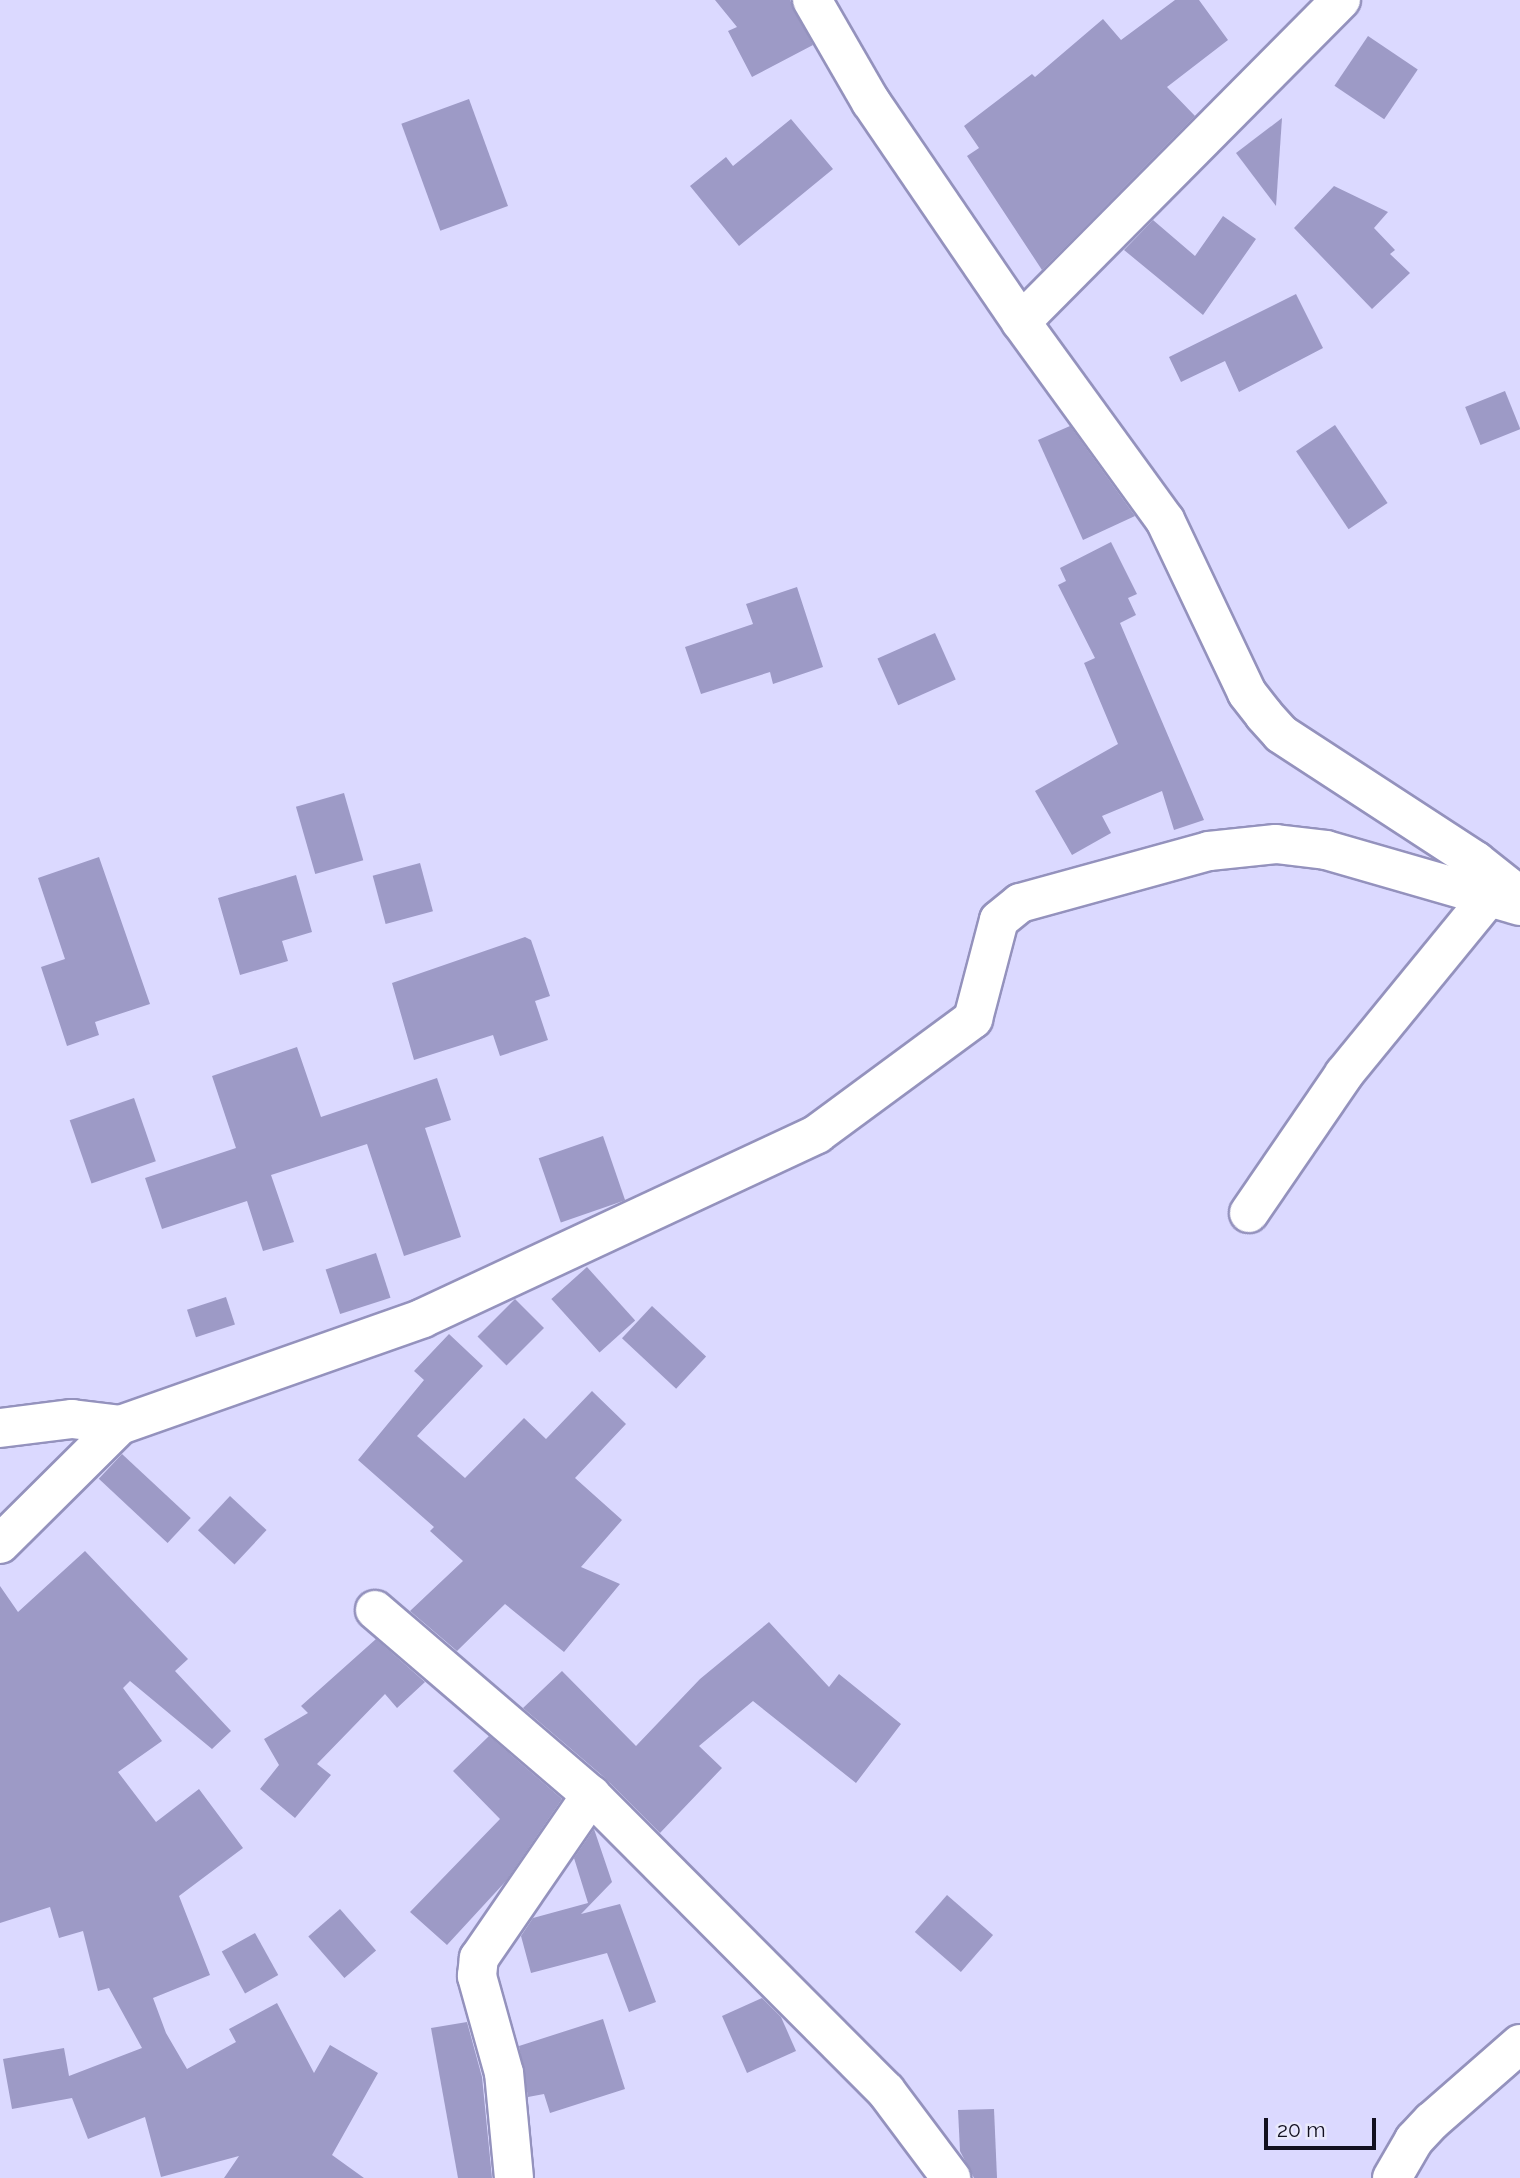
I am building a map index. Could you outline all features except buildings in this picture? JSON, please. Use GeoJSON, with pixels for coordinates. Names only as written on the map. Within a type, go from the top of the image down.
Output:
{"type":"FeatureCollection","features":[{"type":"Feature","properties":{"kind":"street"},"geometry":{"type":"LineString","coordinates":[[812,0],[871,102],[1021,322],[1166,520],[1247,693],[1264,715],[1281,734],[1511,891]]}},
{"type":"Feature","properties":{"kind":"street"},"geometry":{"type":"LineString","coordinates":[[1021,322],[1341,0]]}},
{"type":"Feature","properties":{"kind":"street"},"geometry":{"type":"LineString","coordinates":[[0,1544],[120,1425],[423,1318],[817,1134],[973,1019],[999,920],[1020,903],[1209,851],[1276,845],[1326,850],[1511,891]]}},
{"type":"Feature","properties":{"kind":"street"},"geometry":{"type":"LineString","coordinates":[[1249,1213],[1344,1074],[1511,891]]}},
{"type":"Feature","properties":{"kind":"street"},"geometry":{"type":"LineString","coordinates":[[0,1428],[72,1419],[120,1425]]}},
{"type":"Feature","properties":{"kind":"street"},"geometry":{"type":"LineString","coordinates":[[375,1610],[592,1795],[887,2091],[951,2178]]}},
{"type":"Feature","properties":{"kind":"street"},"geometry":{"type":"LineString","coordinates":[[514,2178],[504,2073],[477,1976],[479,1958],[592,1795]]}},
{"type":"Feature","properties":{"kind":"street"},"geometry":{"type":"LineString","coordinates":[[1392,2178],[1414,2140],[1432,2121],[1520,2044]]}}]}
